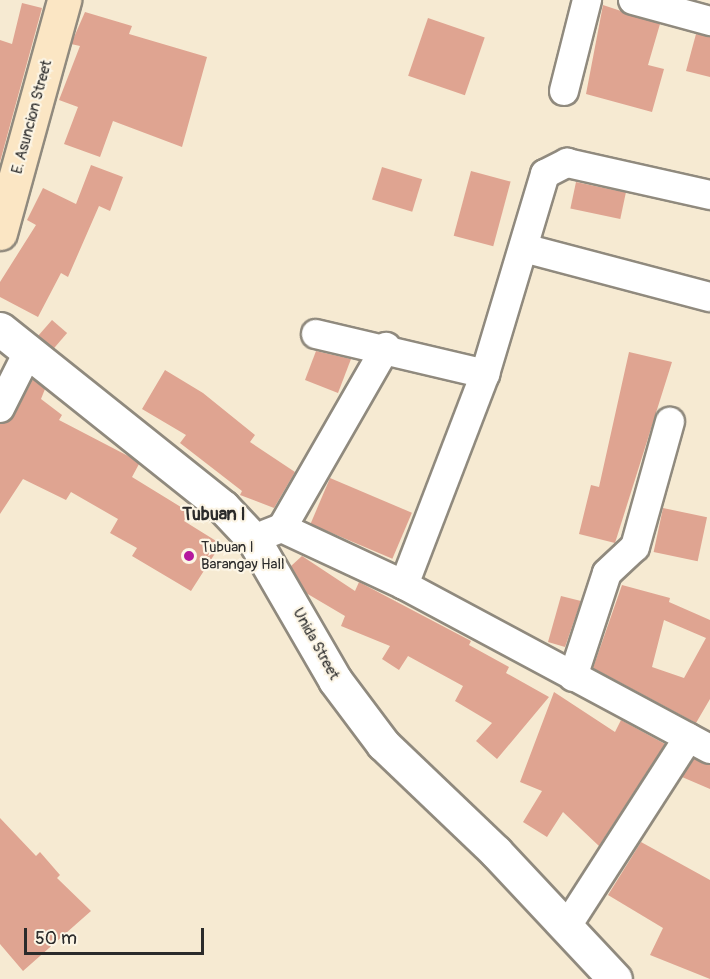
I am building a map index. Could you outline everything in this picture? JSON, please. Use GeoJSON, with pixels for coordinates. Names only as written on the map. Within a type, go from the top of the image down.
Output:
{"type":"FeatureCollection","features":[{"type":"Feature","properties":{"kind":"main road","name":"E. Asuncion Street"},"geometry":{"type":"LineString","coordinates":[[0,233],[64,0]]}},
{"type":"Feature","properties":{"kind":"street"},"geometry":{"type":"LineString","coordinates":[[564,91],[587,0]]}},
{"type":"Feature","properties":{"kind":"street"},"geometry":{"type":"LineString","coordinates":[[633,0],[710,21]]}},
{"type":"Feature","properties":{"kind":"street"},"geometry":{"type":"LineString","coordinates":[[404,585],[485,374],[545,174],[558,164],[710,195]]}},
{"type":"Feature","properties":{"kind":"street"},"geometry":{"type":"LineString","coordinates":[[524,248],[710,297]]}},
{"type":"Feature","properties":{"kind":"street","name":"Unida Street"},"geometry":{"type":"LineString","coordinates":[[0,329],[223,507],[268,534],[335,680],[383,744],[567,926],[615,979]]}},
{"type":"Feature","properties":{"kind":"street"},"geometry":{"type":"LineString","coordinates":[[316,334],[386,347],[485,374]]}},
{"type":"Feature","properties":{"kind":"street"},"geometry":{"type":"LineString","coordinates":[[386,347],[268,534],[404,585],[699,743],[567,926]]}},
{"type":"Feature","properties":{"kind":"street"},"geometry":{"type":"LineString","coordinates":[[0,408],[28,352]]}},
{"type":"Feature","properties":{"kind":"street"},"geometry":{"type":"LineString","coordinates":[[573,677],[607,573],[635,547],[670,422]]}},
{"type":"Feature","properties":{"kind":"building"},"geometry":{"type":"Polygon","coordinates":[[[22,3],[42,8],[0,162],[0,40],[12,44],[22,3]]]}},
{"type":"Feature","properties":{"kind":"building"},"geometry":{"type":"Polygon","coordinates":[[[603,5],[660,24],[648,65],[664,69],[652,112],[586,94],[603,5]]]}},
{"type":"Feature","properties":{"kind":"building"},"geometry":{"type":"Polygon","coordinates":[[[85,12],[132,26],[129,34],[207,57],[182,147],[113,121],[100,157],[64,144],[78,107],[59,100],[80,46],[71,44],[85,12]]]}},
{"type":"Feature","properties":{"kind":"building"},"geometry":{"type":"Polygon","coordinates":[[[428,18],[485,38],[465,95],[408,76],[428,18]]]}},
{"type":"Feature","properties":{"kind":"building"},"geometry":{"type":"Polygon","coordinates":[[[696,34],[710,37],[710,77],[686,71],[696,34]]]}},
{"type":"Feature","properties":{"kind":"building"},"geometry":{"type":"Polygon","coordinates":[[[91,165],[123,177],[110,211],[99,206],[68,277],[61,273],[38,317],[0,297],[0,282],[36,225],[27,220],[43,188],[76,204],[91,165]]]}},
{"type":"Feature","properties":{"kind":"building"},"geometry":{"type":"Polygon","coordinates":[[[382,167],[422,179],[412,212],[372,200],[382,167]]]}},
{"type":"Feature","properties":{"kind":"building"},"geometry":{"type":"Polygon","coordinates":[[[471,171],[511,182],[493,246],[454,236],[471,171]]]}},
{"type":"Feature","properties":{"kind":"building"},"geometry":{"type":"Polygon","coordinates":[[[576,182],[626,193],[620,219],[570,208],[576,182]]]}},
{"type":"Feature","properties":{"kind":"building"},"geometry":{"type":"Polygon","coordinates":[[[52,320],[67,333],[53,349],[38,336],[52,320]]]}},
{"type":"Feature","properties":{"kind":"building"},"geometry":{"type":"Polygon","coordinates":[[[316,351],[351,359],[338,393],[305,380],[316,351]]]}},
{"type":"Feature","properties":{"kind":"building"},"geometry":{"type":"Polygon","coordinates":[[[629,352],[672,362],[615,543],[579,534],[591,485],[599,487],[629,352]]]}},
{"type":"Feature","properties":{"kind":"building"},"geometry":{"type":"Polygon","coordinates":[[[165,370],[203,393],[255,435],[250,442],[295,472],[274,508],[240,495],[242,491],[180,443],[186,435],[142,409],[165,370]]]}},
{"type":"Feature","properties":{"kind":"building"},"geometry":{"type":"Polygon","coordinates":[[[33,379],[45,389],[41,399],[62,415],[59,420],[132,458],[139,464],[132,477],[189,512],[184,521],[221,544],[191,591],[132,556],[137,548],[110,533],[118,519],[71,492],[66,500],[23,479],[0,514],[0,424],[14,416],[33,379]]]}},
{"type":"Feature","properties":{"kind":"building"},"geometry":{"type":"Polygon","coordinates":[[[330,478],[412,513],[392,559],[310,524],[330,478]]]}},
{"type":"Feature","properties":{"kind":"building"},"geometry":{"type":"Polygon","coordinates":[[[663,508],[707,517],[698,561],[654,552],[663,508]]]}},
{"type":"Feature","properties":{"kind":"building"},"geometry":{"type":"Polygon","coordinates":[[[302,556],[355,591],[359,582],[471,641],[469,645],[509,667],[506,673],[549,697],[497,759],[476,741],[492,723],[455,701],[463,686],[408,656],[399,670],[382,659],[390,646],[341,626],[345,616],[306,593],[291,566],[302,556]]]}},
{"type":"Feature","properties":{"kind":"building"},"geometry":{"type":"Polygon","coordinates":[[[622,585],[670,598],[669,602],[710,620],[710,699],[696,723],[593,668],[622,585]],[[664,620],[652,667],[684,678],[706,638],[664,620]]]}},
{"type":"Feature","properties":{"kind":"building"},"geometry":{"type":"Polygon","coordinates":[[[561,596],[581,601],[565,647],[548,642],[561,596]]]}},
{"type":"Feature","properties":{"kind":"building"},"geometry":{"type":"Polygon","coordinates":[[[554,692],[615,732],[621,720],[665,744],[599,846],[563,812],[547,837],[523,822],[542,791],[520,782],[554,692]]]}},
{"type":"Feature","properties":{"kind":"building"},"geometry":{"type":"Polygon","coordinates":[[[694,759],[710,765],[710,789],[682,777],[694,759]]]}},
{"type":"Feature","properties":{"kind":"building"},"geometry":{"type":"Polygon","coordinates":[[[0,818],[36,856],[40,852],[60,875],[57,878],[91,911],[23,971],[0,944],[0,818]]]}},
{"type":"Feature","properties":{"kind":"building"},"geometry":{"type":"Polygon","coordinates":[[[641,842],[710,880],[710,979],[650,955],[663,928],[608,895],[641,842]]]}},
{"type":"Feature","properties":{"kind":"place","name":"Tubuan I Barangay Hall"},"geometry":{"type":"Point","coordinates":[189,556]}},
{"type":"Feature","properties":{"kind":"district","name":"Tubuan I"},"geometry":{"type":"Point","coordinates":[214,515]}}]}
